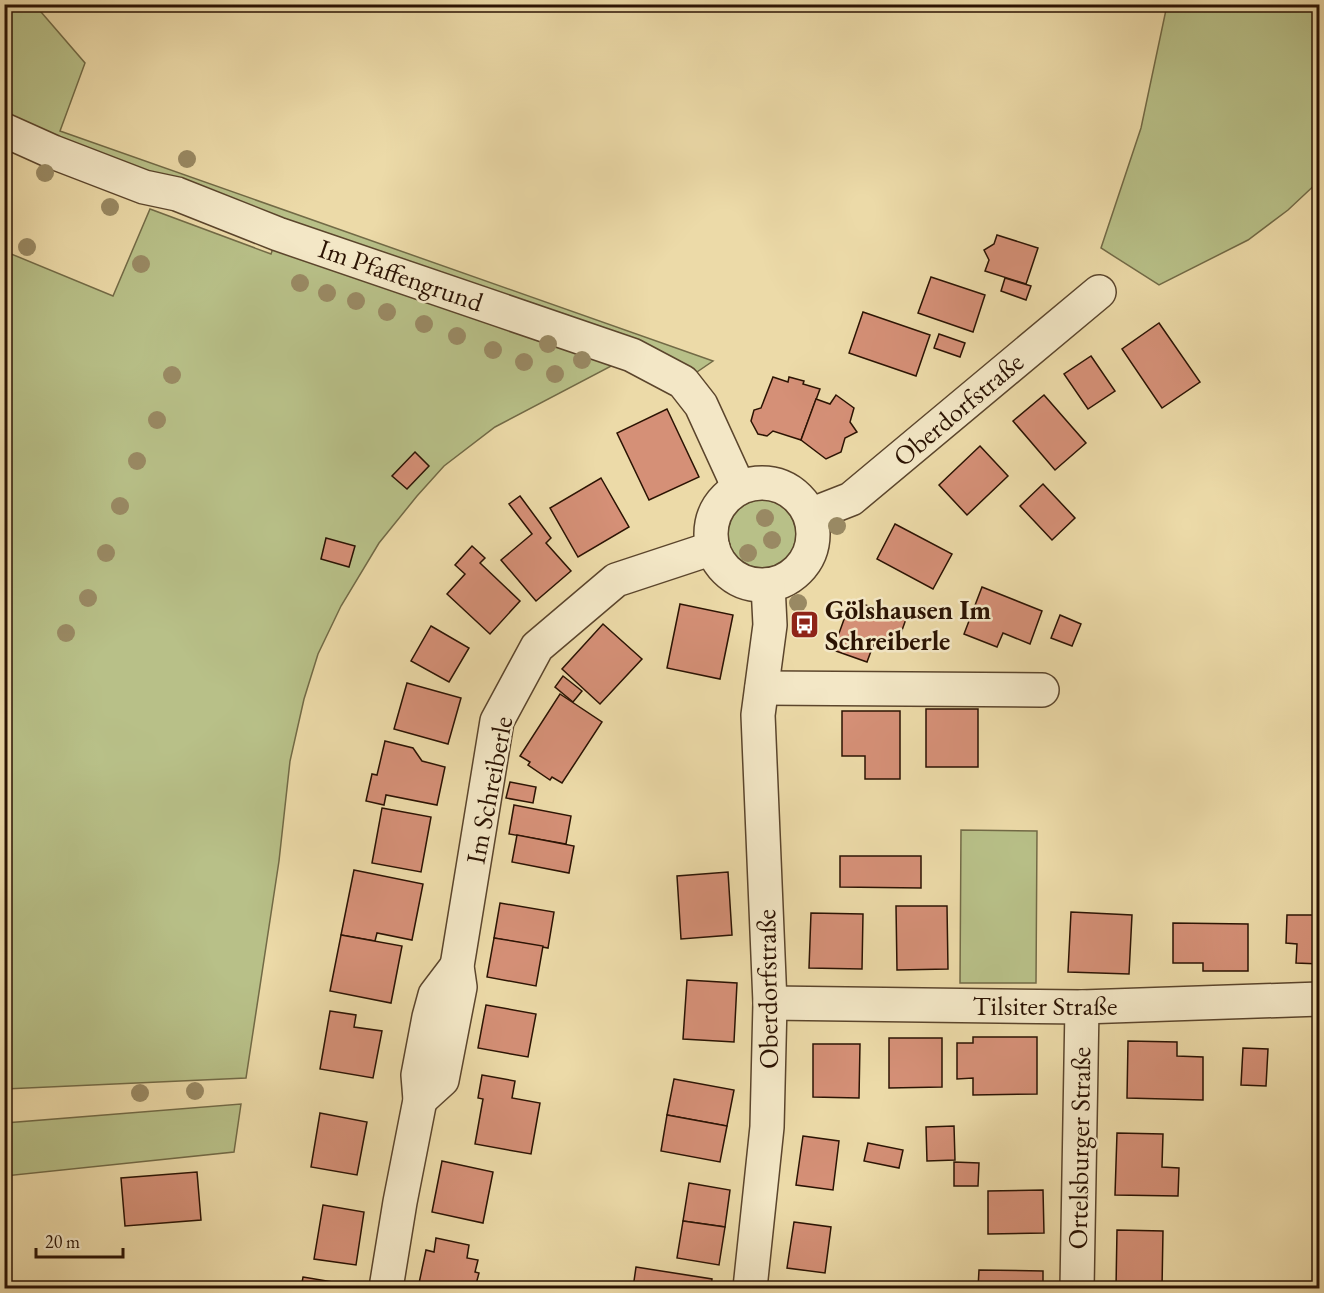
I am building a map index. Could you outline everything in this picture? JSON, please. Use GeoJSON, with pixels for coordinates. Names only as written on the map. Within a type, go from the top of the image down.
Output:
{"type":"FeatureCollection","features":[{"type":"Feature","properties":{"kind":"street","name":"Im Pfaffengrund"},"geometry":{"type":"LineString","coordinates":[[4,130],[53,152],[144,187],[177,194],[278,234],[632,355],[683,382],[701,405],[739,488]]}},
{"type":"Feature","properties":{"kind":"street","name":"Oberdorfstraße"},"geometry":{"type":"LineString","coordinates":[[810,514],[851,498],[1099,292]]}},
{"type":"Feature","properties":{"kind":"street"},"geometry":{"type":"LineString","coordinates":[[762,482],[786,488],[796,495],[810,514],[813,541],[810,554],[793,575],[781,581],[768,585],[756,585],[733,576],[724,568],[712,548],[712,524],[715,513],[729,494],[750,484],[762,482]]}},
{"type":"Feature","properties":{"kind":"street","name":"Im Schreiberle"},"geometry":{"type":"LineString","coordinates":[[386,1288],[420,1100],[442,1080],[460,987],[457,966],[497,722],[537,647],[615,580],[712,548]]}},
{"type":"Feature","properties":{"kind":"street","name":"Oberdorfstraße"},"geometry":{"type":"LineString","coordinates":[[750,1288],[767,1127],[770,1002],[758,715],[770,625],[768,585]]}},
{"type":"Feature","properties":{"kind":"street"},"geometry":{"type":"LineString","coordinates":[[762,688],[1042,690]]}},
{"type":"Feature","properties":{"kind":"street","name":"Tilsiter Straße"},"geometry":{"type":"LineString","coordinates":[[770,1002],[1082,1007],[1320,999]]}},
{"type":"Feature","properties":{"kind":"street","name":"Ortelsburger Straße"},"geometry":{"type":"LineString","coordinates":[[1077,1288],[1082,1007]]}},
{"type":"Feature","properties":{"kind":"green space"},"geometry":{"type":"Polygon","coordinates":[[[5,5],[35,5],[85,63],[60,131],[713,361],[694,374],[632,355],[495,427],[444,466],[379,543],[341,606],[318,654],[304,699],[290,761],[279,861],[246,1078],[5,1089],[4,251],[113,296],[150,209],[271,254],[278,234],[5,130],[5,5]]]}},
{"type":"Feature","properties":{"kind":"green space"},"geometry":{"type":"Polygon","coordinates":[[[1167,5],[1319,5],[1320,180],[1288,210],[1248,240],[1159,285],[1101,248],[1141,128],[1167,5]]]}},
{"type":"Feature","properties":{"kind":"green space"},"geometry":{"type":"Polygon","coordinates":[[[762,500],[775,503],[786,510],[793,521],[796,534],[793,547],[786,558],[775,565],[762,568],[749,565],[738,558],[731,547],[728,534],[731,521],[738,510],[749,503],[762,500]]]}},
{"type":"Feature","properties":{"kind":"green space"},"geometry":{"type":"Polygon","coordinates":[[[961,830],[1037,831],[1036,983],[960,983],[961,830]]]}},
{"type":"Feature","properties":{"kind":"green space"},"geometry":{"type":"Polygon","coordinates":[[[241,1104],[234,1152],[5,1176],[5,1123],[241,1104]]]}},
{"type":"Feature","properties":{"kind":"building"},"geometry":{"type":"Polygon","coordinates":[[[997,235],[1038,248],[1026,284],[985,271],[989,260],[984,250],[994,244],[997,235]]]}},
{"type":"Feature","properties":{"kind":"building"},"geometry":{"type":"Polygon","coordinates":[[[931,277],[985,295],[973,332],[918,313],[931,277]]]}},
{"type":"Feature","properties":{"kind":"building"},"geometry":{"type":"Polygon","coordinates":[[[1005,278],[1031,286],[1026,300],[1001,291],[1005,278]]]}},
{"type":"Feature","properties":{"kind":"building"},"geometry":{"type":"Polygon","coordinates":[[[863,312],[930,335],[916,376],[849,353],[863,312]]]}},
{"type":"Feature","properties":{"kind":"building"},"geometry":{"type":"Polygon","coordinates":[[[1159,323],[1200,382],[1162,408],[1122,349],[1159,323]]]}},
{"type":"Feature","properties":{"kind":"building"},"geometry":{"type":"Polygon","coordinates":[[[939,334],[965,343],[960,357],[934,348],[939,334]]]}},
{"type":"Feature","properties":{"kind":"building"},"geometry":{"type":"Polygon","coordinates":[[[1091,356],[1115,391],[1088,409],[1064,374],[1091,356]]]}},
{"type":"Feature","properties":{"kind":"building"},"geometry":{"type":"Polygon","coordinates":[[[773,377],[788,382],[789,377],[820,389],[801,440],[773,431],[767,436],[758,434],[751,421],[754,410],[761,408],[773,377]]]}},
{"type":"Feature","properties":{"kind":"building"},"geometry":{"type":"Polygon","coordinates":[[[836,395],[854,408],[850,422],[857,432],[845,438],[841,452],[826,459],[801,440],[816,399],[830,404],[836,395]]]}},
{"type":"Feature","properties":{"kind":"building"},"geometry":{"type":"Polygon","coordinates":[[[1044,395],[1086,443],[1055,470],[1013,421],[1044,395]]]}},
{"type":"Feature","properties":{"kind":"building"},"geometry":{"type":"Polygon","coordinates":[[[667,409],[699,477],[649,500],[617,433],[667,409]]]}},
{"type":"Feature","properties":{"kind":"building"},"geometry":{"type":"Polygon","coordinates":[[[980,446],[1008,476],[967,515],[939,485],[980,446]]]}},
{"type":"Feature","properties":{"kind":"building"},"geometry":{"type":"Polygon","coordinates":[[[415,452],[429,466],[407,489],[392,476],[415,452]]]}},
{"type":"Feature","properties":{"kind":"building"},"geometry":{"type":"Polygon","coordinates":[[[601,478],[629,527],[578,557],[550,508],[601,478]]]}},
{"type":"Feature","properties":{"kind":"building"},"geometry":{"type":"Polygon","coordinates":[[[1043,484],[1075,518],[1052,540],[1020,506],[1043,484]]]}},
{"type":"Feature","properties":{"kind":"building"},"geometry":{"type":"Polygon","coordinates":[[[520,496],[551,538],[546,543],[571,571],[536,601],[501,560],[532,534],[509,504],[520,496]]]}},
{"type":"Feature","properties":{"kind":"building"},"geometry":{"type":"Polygon","coordinates":[[[895,524],[952,554],[933,589],[877,559],[895,524]]]}},
{"type":"Feature","properties":{"kind":"building"},"geometry":{"type":"Polygon","coordinates":[[[326,538],[355,546],[349,567],[321,559],[326,538]]]}},
{"type":"Feature","properties":{"kind":"building"},"geometry":{"type":"Polygon","coordinates":[[[472,546],[485,558],[480,563],[520,601],[490,634],[447,594],[465,574],[455,565],[472,546]]]}},
{"type":"Feature","properties":{"kind":"building"},"geometry":{"type":"Polygon","coordinates":[[[982,587],[1042,611],[1030,644],[1003,633],[997,647],[964,634],[982,587]]]}},
{"type":"Feature","properties":{"kind":"building"},"geometry":{"type":"Polygon","coordinates":[[[851,600],[906,619],[895,650],[874,643],[867,662],[833,650],[851,600]]]}},
{"type":"Feature","properties":{"kind":"building"},"geometry":{"type":"Polygon","coordinates":[[[680,604],[733,615],[720,679],[667,668],[680,604]]]}},
{"type":"Feature","properties":{"kind":"building"},"geometry":{"type":"Polygon","coordinates":[[[1060,615],[1081,624],[1072,646],[1051,638],[1060,615]]]}},
{"type":"Feature","properties":{"kind":"building"},"geometry":{"type":"Polygon","coordinates":[[[603,624],[642,659],[600,704],[562,669],[603,624]]]}},
{"type":"Feature","properties":{"kind":"building"},"geometry":{"type":"Polygon","coordinates":[[[431,626],[469,648],[449,682],[411,661],[431,626]]]}},
{"type":"Feature","properties":{"kind":"building"},"geometry":{"type":"Polygon","coordinates":[[[563,676],[582,691],[573,702],[555,687],[563,676]]]}},
{"type":"Feature","properties":{"kind":"building"},"geometry":{"type":"Polygon","coordinates":[[[407,683],[461,698],[448,744],[394,729],[407,683]]]}},
{"type":"Feature","properties":{"kind":"building"},"geometry":{"type":"Polygon","coordinates":[[[560,694],[602,722],[562,783],[552,777],[550,780],[528,765],[530,762],[520,756],[560,694]]]}},
{"type":"Feature","properties":{"kind":"building"},"geometry":{"type":"Polygon","coordinates":[[[926,709],[978,709],[978,767],[926,767],[926,709]]]}},
{"type":"Feature","properties":{"kind":"building"},"geometry":{"type":"Polygon","coordinates":[[[842,711],[900,711],[900,779],[865,779],[865,756],[842,756],[842,711]]]}},
{"type":"Feature","properties":{"kind":"building"},"geometry":{"type":"Polygon","coordinates":[[[385,741],[413,748],[422,761],[445,767],[437,805],[386,795],[384,805],[366,801],[372,774],[377,775],[385,741]]]}},
{"type":"Feature","properties":{"kind":"building"},"geometry":{"type":"Polygon","coordinates":[[[510,782],[536,787],[533,803],[506,798],[510,782]]]}},
{"type":"Feature","properties":{"kind":"building"},"geometry":{"type":"Polygon","coordinates":[[[514,805],[571,816],[566,844],[509,834],[514,805]]]}},
{"type":"Feature","properties":{"kind":"building"},"geometry":{"type":"Polygon","coordinates":[[[382,808],[431,817],[421,872],[372,863],[382,808]]]}},
{"type":"Feature","properties":{"kind":"building"},"geometry":{"type":"Polygon","coordinates":[[[517,835],[574,846],[569,873],[512,862],[517,835]]]}},
{"type":"Feature","properties":{"kind":"building"},"geometry":{"type":"Polygon","coordinates":[[[840,856],[921,856],[921,888],[840,887],[840,856]]]}},
{"type":"Feature","properties":{"kind":"building"},"geometry":{"type":"Polygon","coordinates":[[[354,870],[423,884],[412,940],[377,933],[375,941],[341,935],[354,870]]]}},
{"type":"Feature","properties":{"kind":"building"},"geometry":{"type":"Polygon","coordinates":[[[728,872],[732,935],[681,939],[677,876],[728,872]]]}},
{"type":"Feature","properties":{"kind":"building"},"geometry":{"type":"Polygon","coordinates":[[[500,903],[554,912],[548,948],[494,938],[500,903]]]}},
{"type":"Feature","properties":{"kind":"building"},"geometry":{"type":"Polygon","coordinates":[[[896,906],[947,906],[948,969],[897,970],[896,906]]]}},
{"type":"Feature","properties":{"kind":"building"},"geometry":{"type":"Polygon","coordinates":[[[1071,912],[1132,915],[1129,974],[1068,972],[1071,912]]]}},
{"type":"Feature","properties":{"kind":"building"},"geometry":{"type":"Polygon","coordinates":[[[811,913],[863,914],[862,969],[809,968],[811,913]]]}},
{"type":"Feature","properties":{"kind":"building"},"geometry":{"type":"Polygon","coordinates":[[[1287,915],[1320,915],[1320,964],[1296,963],[1297,944],[1286,943],[1287,915]]]}},
{"type":"Feature","properties":{"kind":"building"},"geometry":{"type":"Polygon","coordinates":[[[1173,923],[1248,924],[1248,971],[1203,971],[1203,963],[1173,963],[1173,923]]]}},
{"type":"Feature","properties":{"kind":"building"},"geometry":{"type":"Polygon","coordinates":[[[341,935],[402,946],[391,1003],[330,991],[341,935]]]}},
{"type":"Feature","properties":{"kind":"building"},"geometry":{"type":"Polygon","coordinates":[[[494,938],[543,946],[536,986],[487,977],[494,938]]]}},
{"type":"Feature","properties":{"kind":"building"},"geometry":{"type":"Polygon","coordinates":[[[687,980],[737,983],[734,1042],[683,1039],[687,980]]]}},
{"type":"Feature","properties":{"kind":"building"},"geometry":{"type":"Polygon","coordinates":[[[486,1005],[536,1014],[528,1057],[478,1048],[486,1005]]]}},
{"type":"Feature","properties":{"kind":"building"},"geometry":{"type":"Polygon","coordinates":[[[330,1011],[356,1015],[354,1027],[382,1031],[373,1078],[320,1069],[330,1011]]]}},
{"type":"Feature","properties":{"kind":"building"},"geometry":{"type":"Polygon","coordinates":[[[973,1037],[1037,1037],[1037,1094],[973,1095],[973,1078],[957,1079],[957,1043],[973,1043],[973,1037]]]}},
{"type":"Feature","properties":{"kind":"building"},"geometry":{"type":"Polygon","coordinates":[[[889,1038],[942,1038],[942,1087],[889,1088],[889,1038]]]}},
{"type":"Feature","properties":{"kind":"building"},"geometry":{"type":"Polygon","coordinates":[[[1128,1041],[1177,1042],[1177,1056],[1203,1057],[1203,1100],[1127,1098],[1128,1041]]]}},
{"type":"Feature","properties":{"kind":"building"},"geometry":{"type":"Polygon","coordinates":[[[813,1044],[860,1044],[859,1098],[813,1097],[813,1044]]]}},
{"type":"Feature","properties":{"kind":"building"},"geometry":{"type":"Polygon","coordinates":[[[1243,1048],[1268,1049],[1266,1086],[1241,1085],[1243,1048]]]}},
{"type":"Feature","properties":{"kind":"building"},"geometry":{"type":"Polygon","coordinates":[[[482,1075],[515,1081],[512,1098],[540,1103],[531,1154],[475,1144],[483,1099],[478,1098],[482,1075]]]}},
{"type":"Feature","properties":{"kind":"building"},"geometry":{"type":"Polygon","coordinates":[[[674,1079],[734,1090],[727,1126],[667,1115],[674,1079]]]}},
{"type":"Feature","properties":{"kind":"building"},"geometry":{"type":"Polygon","coordinates":[[[320,1113],[367,1122],[357,1175],[311,1167],[320,1113]]]}},
{"type":"Feature","properties":{"kind":"building"},"geometry":{"type":"Polygon","coordinates":[[[667,1115],[727,1126],[720,1162],[661,1151],[667,1115]]]}},
{"type":"Feature","properties":{"kind":"building"},"geometry":{"type":"Polygon","coordinates":[[[954,1126],[955,1160],[927,1161],[926,1127],[954,1126]]]}},
{"type":"Feature","properties":{"kind":"building"},"geometry":{"type":"Polygon","coordinates":[[[1117,1133],[1163,1134],[1162,1167],[1179,1168],[1178,1196],[1115,1195],[1117,1133]]]}},
{"type":"Feature","properties":{"kind":"building"},"geometry":{"type":"Polygon","coordinates":[[[803,1136],[839,1141],[833,1190],[796,1185],[803,1136]]]}},
{"type":"Feature","properties":{"kind":"building"},"geometry":{"type":"Polygon","coordinates":[[[868,1143],[903,1150],[899,1168],[864,1161],[868,1143]]]}},
{"type":"Feature","properties":{"kind":"building"},"geometry":{"type":"Polygon","coordinates":[[[442,1161],[493,1172],[483,1223],[432,1212],[442,1161]]]}},
{"type":"Feature","properties":{"kind":"building"},"geometry":{"type":"Polygon","coordinates":[[[954,1162],[979,1163],[978,1186],[954,1186],[954,1162]]]}},
{"type":"Feature","properties":{"kind":"building"},"geometry":{"type":"Polygon","coordinates":[[[197,1172],[201,1220],[125,1226],[121,1178],[197,1172]]]}},
{"type":"Feature","properties":{"kind":"building"},"geometry":{"type":"Polygon","coordinates":[[[689,1183],[730,1190],[725,1227],[683,1221],[689,1183]]]}},
{"type":"Feature","properties":{"kind":"building"},"geometry":{"type":"Polygon","coordinates":[[[1043,1190],[1044,1233],[988,1234],[988,1191],[1043,1190]]]}},
{"type":"Feature","properties":{"kind":"building"},"geometry":{"type":"Polygon","coordinates":[[[323,1205],[364,1212],[356,1265],[314,1259],[323,1205]]]}},
{"type":"Feature","properties":{"kind":"building"},"geometry":{"type":"Polygon","coordinates":[[[683,1221],[725,1227],[719,1265],[677,1258],[683,1221]]]}},
{"type":"Feature","properties":{"kind":"building"},"geometry":{"type":"Polygon","coordinates":[[[794,1222],[831,1227],[825,1273],[787,1268],[794,1222]]]}},
{"type":"Feature","properties":{"kind":"building"},"geometry":{"type":"Polygon","coordinates":[[[1117,1230],[1163,1231],[1162,1288],[1116,1288],[1117,1230]]]}},
{"type":"Feature","properties":{"kind":"building"},"geometry":{"type":"Polygon","coordinates":[[[436,1238],[469,1245],[467,1258],[478,1260],[475,1272],[479,1273],[475,1288],[418,1288],[426,1250],[434,1252],[436,1238]]]}},
{"type":"Feature","properties":{"kind":"building"},"geometry":{"type":"Polygon","coordinates":[[[636,1267],[712,1279],[711,1288],[633,1288],[636,1267]]]}},
{"type":"Feature","properties":{"kind":"building"},"geometry":{"type":"Polygon","coordinates":[[[979,1270],[1043,1271],[1043,1288],[978,1288],[979,1270]]]}},
{"type":"Feature","properties":{"kind":"building"},"geometry":{"type":"Polygon","coordinates":[[[303,1277],[351,1285],[350,1288],[301,1288],[303,1277]]]}},
{"type":"Feature","properties":{"kind":"place","name":"Gölshausen Im Schreiberle"},"geometry":{"type":"Point","coordinates":[804,625]}}]}
